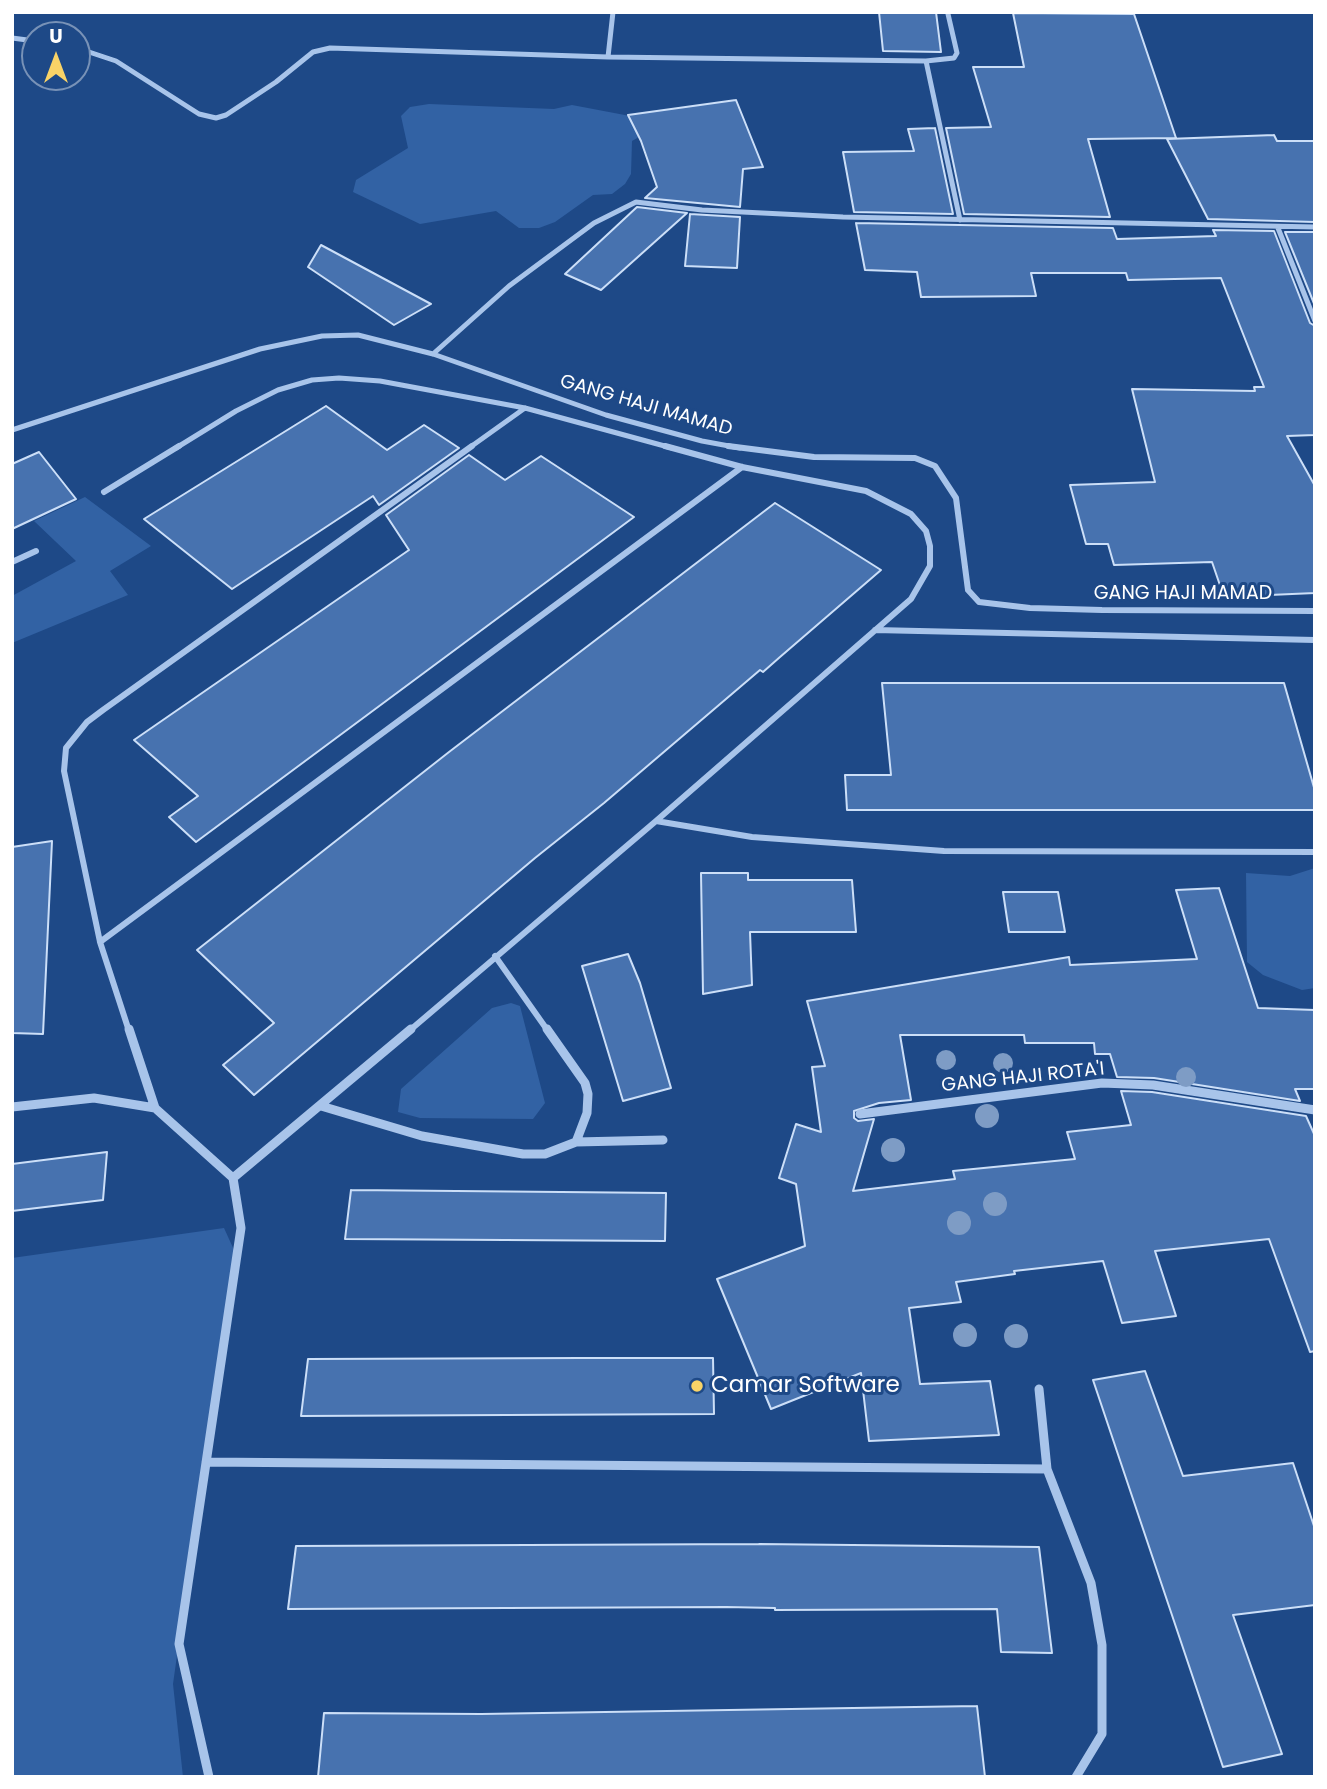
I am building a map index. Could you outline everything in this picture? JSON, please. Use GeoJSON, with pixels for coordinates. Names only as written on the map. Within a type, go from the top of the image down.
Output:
{"type":"FeatureCollection","features":[{"type":"Feature","properties":{"kind":"street"},"geometry":{"type":"LineString","coordinates":[[608,57],[613,12]]}},
{"type":"Feature","properties":{"kind":"street"},"geometry":{"type":"LineString","coordinates":[[91,53],[116,61],[199,114],[216,118],[226,115],[276,82],[313,52],[331,48],[608,57],[946,60],[954,58],[957,53],[948,14]]}},
{"type":"Feature","properties":{"kind":"street"},"geometry":{"type":"LineString","coordinates":[[926,61],[960,220]]}},
{"type":"Feature","properties":{"kind":"street"},"geometry":{"type":"LineString","coordinates":[[433,354],[509,286],[594,223],[632,202],[702,210],[960,220],[1315,227]]}},
{"type":"Feature","properties":{"kind":"street"},"geometry":{"type":"LineString","coordinates":[[1279,228],[1315,321]]}},
{"type":"Feature","properties":{"kind":"street","name":"GANG HAJI MAMAD"},"geometry":{"type":"LineString","coordinates":[[12,430],[260,349],[322,336],[358,335],[433,354],[606,415],[722,445],[814,457],[915,458],[935,466],[956,498],[968,590],[979,602],[1030,608],[1102,610],[1315,611]]}},
{"type":"Feature","properties":{"kind":"street"},"geometry":{"type":"LineString","coordinates":[[104,492],[236,411],[278,390],[312,380],[339,378],[380,381],[525,408],[742,467],[866,491],[911,514],[926,531],[930,566],[911,599],[656,821],[233,1178]]}},
{"type":"Feature","properties":{"kind":"street"},"geometry":{"type":"LineString","coordinates":[[209,1777],[179,1644],[241,1228],[233,1178],[155,1108],[100,942],[65,771],[66,748],[103,710],[525,408]]}},
{"type":"Feature","properties":{"kind":"street"},"geometry":{"type":"LineString","coordinates":[[100,942],[742,467]]}},
{"type":"Feature","properties":{"kind":"street"},"geometry":{"type":"LineString","coordinates":[[12,562],[36,551]]}},
{"type":"Feature","properties":{"kind":"street"},"geometry":{"type":"LineString","coordinates":[[874,630],[1315,640]]}},
{"type":"Feature","properties":{"kind":"street"},"geometry":{"type":"LineString","coordinates":[[656,821],[752,836],[944,851],[1315,852]]}},
{"type":"Feature","properties":{"kind":"street"},"geometry":{"type":"LineString","coordinates":[[495,956],[585,1083],[588,1094],[587,1113],[576,1142]]}},
{"type":"Feature","properties":{"kind":"street","name":"GANG HAJI ROTA'I"},"geometry":{"type":"LineString","coordinates":[[860,1114],[1102,1083],[1153,1085],[1315,1110]]}},
{"type":"Feature","properties":{"kind":"street"},"geometry":{"type":"LineString","coordinates":[[12,1107],[94,1098],[155,1108]]}},
{"type":"Feature","properties":{"kind":"street"},"geometry":{"type":"LineString","coordinates":[[321,1106],[422,1136],[523,1154],[545,1154],[576,1142],[663,1140]]}},
{"type":"Feature","properties":{"kind":"street"},"geometry":{"type":"LineString","coordinates":[[1039,1389],[1047,1469],[1091,1583],[1102,1645],[1101,1734],[1076,1777]]}},
{"type":"Feature","properties":{"kind":"street"},"geometry":{"type":"LineString","coordinates":[[206,1462],[1047,1469]]}},
{"type":"Feature","properties":{"kind":"shaded area"},"geometry":{"type":"Polygon","coordinates":[[[429,104],[554,109],[572,105],[630,116],[639,137],[632,141],[631,174],[625,184],[612,194],[593,195],[555,222],[539,228],[519,228],[496,211],[420,224],[353,192],[356,180],[408,148],[401,116],[410,107],[429,104]]]}},
{"type":"Feature","properties":{"kind":"shaded area"},"geometry":{"type":"Polygon","coordinates":[[[85,497],[151,546],[110,571],[128,595],[12,643],[12,596],[76,561],[34,521],[85,497]]]}},
{"type":"Feature","properties":{"kind":"shaded area"},"geometry":{"type":"Polygon","coordinates":[[[1315,868],[1315,988],[1302,990],[1263,975],[1247,962],[1246,873],[1290,876],[1315,868]]]}},
{"type":"Feature","properties":{"kind":"shaded area"},"geometry":{"type":"Polygon","coordinates":[[[511,1003],[520,1006],[545,1103],[533,1119],[420,1118],[398,1112],[401,1089],[492,1008],[511,1003]]]}},
{"type":"Feature","properties":{"kind":"shaded area"},"geometry":{"type":"Polygon","coordinates":[[[224,1228],[234,1250],[173,1684],[183,1777],[12,1777],[12,1258],[224,1228]]]}},
{"type":"Feature","properties":{"kind":"building"},"geometry":{"type":"Polygon","coordinates":[[[879,12],[936,12],[941,52],[883,51],[879,12]]]}},
{"type":"Feature","properties":{"kind":"building"},"geometry":{"type":"Polygon","coordinates":[[[1013,13],[1134,14],[1176,138],[1088,139],[1110,217],[964,214],[946,128],[991,127],[973,67],[1024,67],[1013,13]]]}},
{"type":"Feature","properties":{"kind":"building"},"geometry":{"type":"Polygon","coordinates":[[[736,100],[763,167],[743,169],[740,207],[645,198],[657,187],[641,141],[628,115],[736,100]]]}},
{"type":"Feature","properties":{"kind":"building"},"geometry":{"type":"Polygon","coordinates":[[[935,128],[953,214],[854,212],[843,152],[914,151],[908,129],[935,128]]]}},
{"type":"Feature","properties":{"kind":"building"},"geometry":{"type":"Polygon","coordinates":[[[1274,135],[1277,141],[1315,141],[1315,222],[1208,219],[1167,139],[1274,135]]]}},
{"type":"Feature","properties":{"kind":"building"},"geometry":{"type":"Polygon","coordinates":[[[637,207],[687,213],[601,290],[565,274],[637,207]]]}},
{"type":"Feature","properties":{"kind":"building"},"geometry":{"type":"Polygon","coordinates":[[[690,214],[740,217],[737,268],[685,266],[690,214]]]}},
{"type":"Feature","properties":{"kind":"building"},"geometry":{"type":"Polygon","coordinates":[[[856,223],[1113,228],[1117,239],[1216,236],[1213,230],[1274,231],[1310,323],[1315,326],[1315,435],[1287,436],[1315,486],[1315,593],[1224,597],[1212,562],[1114,565],[1108,544],[1086,544],[1070,485],[1155,482],[1132,389],[1255,391],[1254,387],[1264,387],[1221,278],[1128,280],[1126,273],[1031,273],[1036,296],[921,297],[917,272],[865,270],[856,223]]]}},
{"type":"Feature","properties":{"kind":"building"},"geometry":{"type":"Polygon","coordinates":[[[1285,232],[1315,232],[1315,306],[1285,232]]]}},
{"type":"Feature","properties":{"kind":"building"},"geometry":{"type":"Polygon","coordinates":[[[321,245],[431,304],[394,325],[308,267],[321,245]]]}},
{"type":"Feature","properties":{"kind":"building"},"geometry":{"type":"Polygon","coordinates":[[[326,406],[387,450],[424,425],[459,448],[379,505],[373,496],[232,589],[144,519],[326,406]]]}},
{"type":"Feature","properties":{"kind":"building"},"geometry":{"type":"Polygon","coordinates":[[[39,452],[76,499],[12,529],[12,464],[39,452]]]}},
{"type":"Feature","properties":{"kind":"building"},"geometry":{"type":"Polygon","coordinates":[[[469,455],[505,480],[541,456],[634,517],[196,842],[169,817],[198,796],[134,740],[409,550],[386,515],[469,455]]]}},
{"type":"Feature","properties":{"kind":"building"},"geometry":{"type":"Polygon","coordinates":[[[775,503],[881,570],[763,672],[760,670],[254,1095],[223,1065],[274,1023],[197,950],[449,752],[775,503]]]}},
{"type":"Feature","properties":{"kind":"building"},"geometry":{"type":"Polygon","coordinates":[[[882,683],[1284,683],[1315,791],[1315,810],[847,810],[845,775],[891,775],[882,683]]]}},
{"type":"Feature","properties":{"kind":"building"},"geometry":{"type":"Polygon","coordinates":[[[52,841],[43,1034],[12,1033],[12,847],[52,841]]]}},
{"type":"Feature","properties":{"kind":"building"},"geometry":{"type":"Polygon","coordinates":[[[701,873],[748,873],[748,880],[852,880],[856,932],[750,932],[752,985],[703,994],[701,873]]]}},
{"type":"Feature","properties":{"kind":"building"},"geometry":{"type":"Polygon","coordinates":[[[1219,888],[1258,1008],[1315,1010],[1315,1089],[1295,1089],[1300,1101],[1154,1078],[1117,1077],[1110,1054],[1095,1054],[1094,1043],[1025,1043],[1024,1035],[900,1035],[911,1100],[879,1103],[854,1111],[854,1118],[858,1121],[874,1119],[853,1191],[955,1179],[953,1171],[1075,1159],[1067,1132],[1131,1125],[1121,1091],[1152,1092],[1306,1116],[1315,1136],[1315,1351],[1310,1352],[1269,1239],[1155,1251],[1176,1316],[1122,1323],[1103,1261],[1014,1271],[1015,1274],[956,1282],[961,1302],[909,1308],[920,1384],[990,1381],[999,1435],[869,1441],[861,1373],[771,1409],[717,1279],[805,1246],[796,1184],[779,1178],[796,1124],[821,1132],[812,1067],[825,1066],[807,1001],[1069,957],[1070,965],[1197,959],[1176,890],[1219,888]]]}},
{"type":"Feature","properties":{"kind":"building"},"geometry":{"type":"Polygon","coordinates":[[[1003,892],[1058,892],[1065,932],[1009,932],[1003,892]]]}},
{"type":"Feature","properties":{"kind":"building"},"geometry":{"type":"Polygon","coordinates":[[[628,954],[640,983],[671,1088],[623,1101],[582,966],[628,954]]]}},
{"type":"Feature","properties":{"kind":"building"},"geometry":{"type":"Polygon","coordinates":[[[107,1152],[103,1200],[12,1211],[12,1164],[107,1152]]]}},
{"type":"Feature","properties":{"kind":"building"},"geometry":{"type":"Polygon","coordinates":[[[351,1190],[666,1193],[665,1241],[345,1239],[351,1190]]]}},
{"type":"Feature","properties":{"kind":"building"},"geometry":{"type":"Polygon","coordinates":[[[713,1358],[714,1414],[301,1416],[308,1359],[713,1358]]]}},
{"type":"Feature","properties":{"kind":"building"},"geometry":{"type":"Polygon","coordinates":[[[1145,1371],[1183,1476],[1293,1463],[1315,1529],[1315,1605],[1233,1615],[1282,1754],[1223,1767],[1093,1380],[1145,1371]]]}},
{"type":"Feature","properties":{"kind":"building"},"geometry":{"type":"Polygon","coordinates":[[[759,1544],[1039,1547],[1052,1653],[1001,1652],[997,1609],[288,1609],[296,1546],[759,1544]]]}},
{"type":"Feature","properties":{"kind":"building"},"geometry":{"type":"Polygon","coordinates":[[[977,1706],[985,1777],[318,1777],[324,1713],[481,1714],[977,1706]]]}},
{"type":"Feature","properties":{"kind":"place","name":"Camar Software"},"geometry":{"type":"Point","coordinates":[697,1386]}}]}
